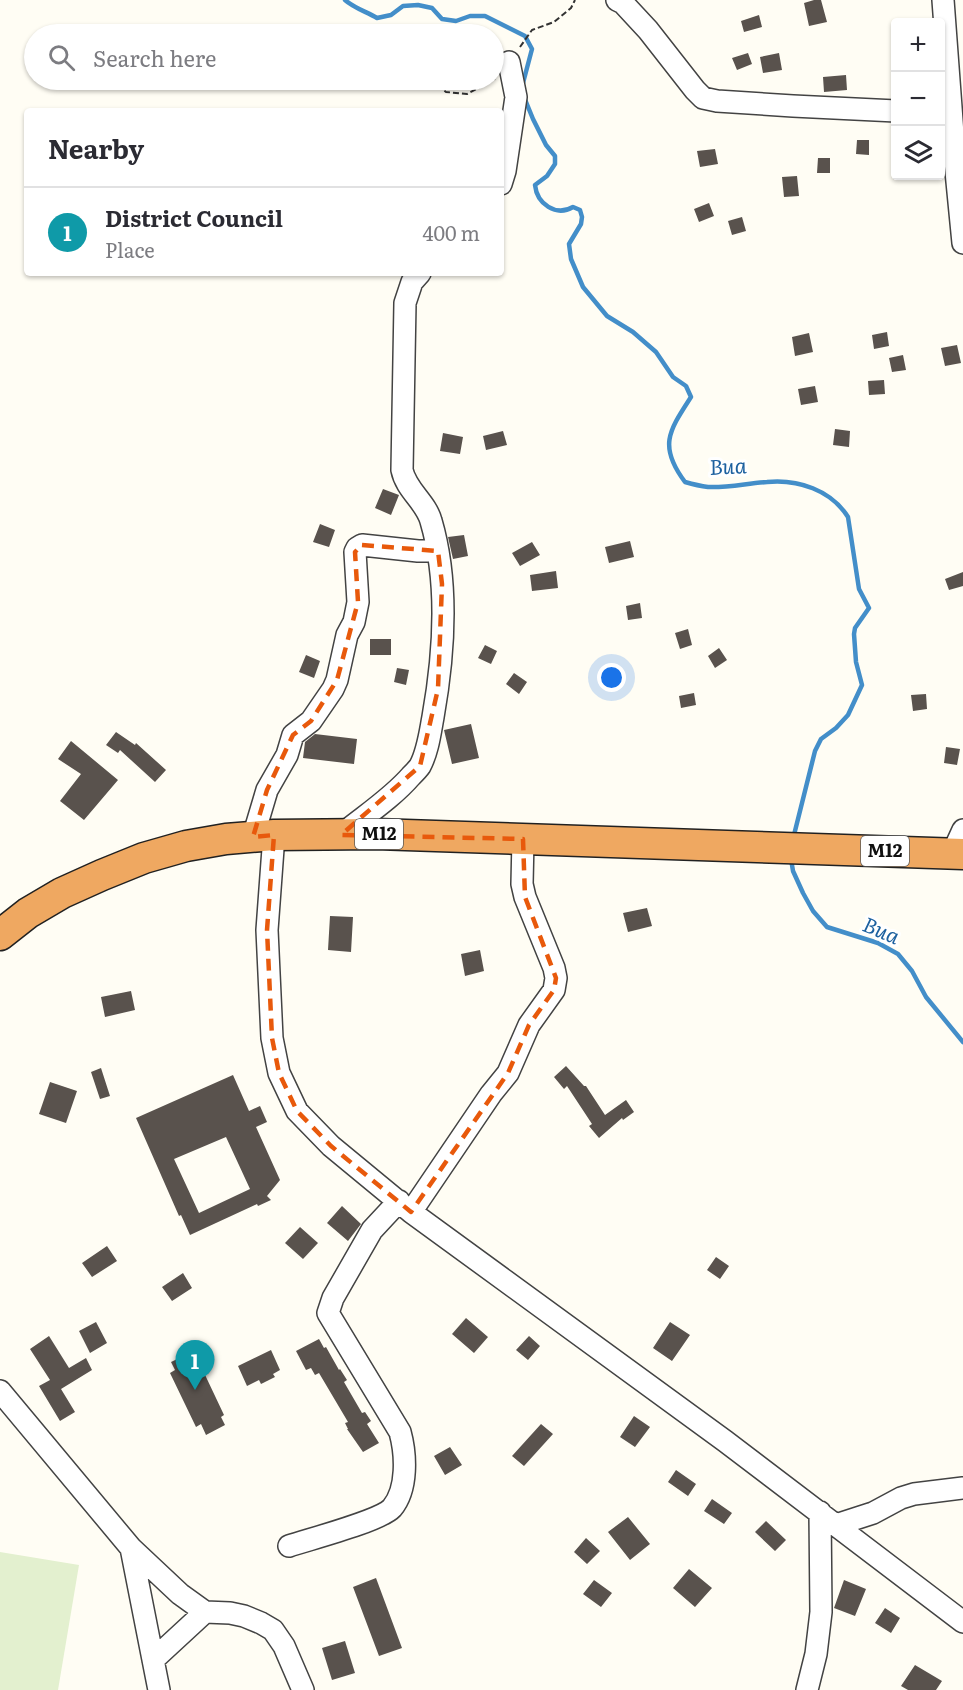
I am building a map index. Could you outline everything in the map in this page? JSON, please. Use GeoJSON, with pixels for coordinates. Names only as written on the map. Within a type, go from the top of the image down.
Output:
{"type":"FeatureCollection","features":[{"type":"Feature","properties":{"kind":"highway","name":"M12"},"geometry":{"type":"LineString","coordinates":[[0,935],[28,913],[62,893],[144,858],[186,846],[226,839],[340,835],[794,849],[959,846]]}},
{"type":"Feature","properties":{"kind":"street"},"geometry":{"type":"LineString","coordinates":[[617,0],[648,30],[703,98],[717,101],[891,111]]}},
{"type":"Feature","properties":{"kind":"street"},"geometry":{"type":"LineString","coordinates":[[944,0],[963,243]]}},
{"type":"Feature","properties":{"kind":"street"},"geometry":{"type":"LineString","coordinates":[[504,176],[516,97],[513,57]]}},
{"type":"Feature","properties":{"kind":"street"},"geometry":{"type":"LineString","coordinates":[[340,835],[401,788],[420,766],[429,740],[438,688],[442,584],[438,551],[431,518],[404,480],[402,470],[405,303],[412,282],[417,276]]}},
{"type":"Feature","properties":{"kind":"street"},"geometry":{"type":"LineString","coordinates":[[438,551],[362,545],[357,548],[358,602],[354,622],[347,635],[337,680],[311,721],[293,735],[287,754],[267,790],[264,836],[272,1038],[279,1073],[297,1111],[331,1146],[405,1207],[828,1519],[963,1622]]}},
{"type":"Feature","properties":{"kind":"street"},"geometry":{"type":"LineString","coordinates":[[289,1546],[376,1518],[392,1508],[400,1493],[404,1476],[400,1432],[328,1313],[333,1298],[372,1230],[405,1207],[508,1073],[529,1025],[554,990],[556,978],[554,968],[525,897],[522,884],[523,839]]}},
{"type":"Feature","properties":{"kind":"street"},"geometry":{"type":"LineString","coordinates":[[0,1391],[131,1548],[180,1594],[206,1612],[244,1616],[273,1630],[284,1646],[303,1690]]}},
{"type":"Feature","properties":{"kind":"street"},"geometry":{"type":"LineString","coordinates":[[828,1519],[879,1511],[901,1498],[914,1494],[963,1488]]}},
{"type":"Feature","properties":{"kind":"street"},"geometry":{"type":"LineString","coordinates":[[807,1690],[816,1654],[828,1519]]}},
{"type":"Feature","properties":{"kind":"street"},"geometry":{"type":"LineString","coordinates":[[131,1548],[159,1690]]}},
{"type":"Feature","properties":{"kind":"street"},"geometry":{"type":"LineString","coordinates":[[153,1660],[206,1612]]}},
{"type":"Feature","properties":{"kind":"path"},"geometry":{"type":"LineString","coordinates":[[504,68],[532,30],[554,22],[571,8],[575,0]]}},
{"type":"Feature","properties":{"kind":"path"},"geometry":{"type":"LineString","coordinates":[[443,90],[471,93],[476,90]]}},
{"type":"Feature","properties":{"kind":"highlighted area"},"geometry":{"type":"Polygon","coordinates":[[[362,545],[438,551],[442,584],[438,689],[420,766],[341,835],[523,839],[525,897],[556,978],[554,990],[529,1025],[508,1073],[411,1212],[331,1146],[297,1111],[279,1073],[272,1038],[267,930],[274,835],[253,837],[267,790],[293,735],[311,721],[337,680],[358,602],[355,552],[362,545]]]}},
{"type":"Feature","properties":{"kind":"green space"},"geometry":{"type":"Polygon","coordinates":[[[0,1552],[79,1565],[58,1690],[0,1690],[0,1552]]]}},
{"type":"Feature","properties":{"kind":"building"},"geometry":{"type":"Polygon","coordinates":[[[821,0],[827,22],[809,26],[804,3],[821,0]]]}},
{"type":"Feature","properties":{"kind":"building"},"geometry":{"type":"Polygon","coordinates":[[[759,15],[762,27],[744,32],[741,21],[759,15]]]}},
{"type":"Feature","properties":{"kind":"building"},"geometry":{"type":"Polygon","coordinates":[[[748,53],[752,64],[737,70],[732,58],[748,53]]]}},
{"type":"Feature","properties":{"kind":"building"},"geometry":{"type":"Polygon","coordinates":[[[779,53],[782,70],[763,73],[760,57],[779,53]]]}},
{"type":"Feature","properties":{"kind":"building"},"geometry":{"type":"Polygon","coordinates":[[[846,75],[847,90],[824,92],[823,77],[846,75]]]}},
{"type":"Feature","properties":{"kind":"building"},"geometry":{"type":"Polygon","coordinates":[[[857,140],[869,140],[869,155],[856,154],[857,140]]]}},
{"type":"Feature","properties":{"kind":"building"},"geometry":{"type":"Polygon","coordinates":[[[715,149],[718,164],[700,167],[697,151],[715,149]]]}},
{"type":"Feature","properties":{"kind":"building"},"geometry":{"type":"Polygon","coordinates":[[[818,158],[830,158],[830,173],[817,173],[818,158]]]}},
{"type":"Feature","properties":{"kind":"building"},"geometry":{"type":"Polygon","coordinates":[[[797,176],[799,196],[784,197],[782,177],[797,176]]]}},
{"type":"Feature","properties":{"kind":"building"},"geometry":{"type":"Polygon","coordinates":[[[709,203],[714,216],[699,222],[694,209],[709,203]]]}},
{"type":"Feature","properties":{"kind":"building"},"geometry":{"type":"Polygon","coordinates":[[[742,217],[746,231],[732,235],[728,221],[742,217]]]}},
{"type":"Feature","properties":{"kind":"building"},"geometry":{"type":"Polygon","coordinates":[[[887,332],[889,346],[874,349],[872,335],[887,332]]]}},
{"type":"Feature","properties":{"kind":"building"},"geometry":{"type":"Polygon","coordinates":[[[809,333],[813,352],[795,356],[792,337],[809,333]]]}},
{"type":"Feature","properties":{"kind":"building"},"geometry":{"type":"Polygon","coordinates":[[[957,345],[961,363],[945,366],[941,348],[957,345]]]}},
{"type":"Feature","properties":{"kind":"building"},"geometry":{"type":"Polygon","coordinates":[[[903,355],[906,370],[892,372],[889,358],[903,355]]]}},
{"type":"Feature","properties":{"kind":"building"},"geometry":{"type":"Polygon","coordinates":[[[884,380],[885,394],[869,395],[868,381],[884,380]]]}},
{"type":"Feature","properties":{"kind":"building"},"geometry":{"type":"Polygon","coordinates":[[[815,386],[818,402],[801,405],[798,389],[815,386]]]}},
{"type":"Feature","properties":{"kind":"building"},"geometry":{"type":"Polygon","coordinates":[[[835,429],[850,431],[849,447],[833,445],[835,429]]]}},
{"type":"Feature","properties":{"kind":"building"},"geometry":{"type":"Polygon","coordinates":[[[503,431],[507,445],[486,450],[483,436],[503,431]]]}},
{"type":"Feature","properties":{"kind":"building"},"geometry":{"type":"Polygon","coordinates":[[[443,433],[463,437],[460,454],[440,451],[443,433]]]}},
{"type":"Feature","properties":{"kind":"building"},"geometry":{"type":"Polygon","coordinates":[[[383,489],[399,495],[391,515],[375,508],[383,489]]]}},
{"type":"Feature","properties":{"kind":"building"},"geometry":{"type":"Polygon","coordinates":[[[320,524],[335,530],[329,547],[313,542],[320,524]]]}},
{"type":"Feature","properties":{"kind":"building"},"geometry":{"type":"Polygon","coordinates":[[[464,535],[468,556],[453,559],[448,537],[464,535]]]}},
{"type":"Feature","properties":{"kind":"building"},"geometry":{"type":"Polygon","coordinates":[[[630,541],[634,557],[609,563],[605,547],[630,541]]]}},
{"type":"Feature","properties":{"kind":"building"},"geometry":{"type":"Polygon","coordinates":[[[532,542],[540,555],[520,566],[512,553],[532,542]]]}},
{"type":"Feature","properties":{"kind":"building"},"geometry":{"type":"Polygon","coordinates":[[[556,571],[558,588],[532,591],[530,575],[556,571]]]}},
{"type":"Feature","properties":{"kind":"building"},"geometry":{"type":"Polygon","coordinates":[[[963,572],[963,586],[949,590],[945,579],[963,572]]]}},
{"type":"Feature","properties":{"kind":"building"},"geometry":{"type":"Polygon","coordinates":[[[640,603],[642,618],[628,620],[626,606],[640,603]]]}},
{"type":"Feature","properties":{"kind":"building"},"geometry":{"type":"Polygon","coordinates":[[[688,629],[692,645],[680,649],[675,633],[688,629]]]}},
{"type":"Feature","properties":{"kind":"building"},"geometry":{"type":"Polygon","coordinates":[[[370,639],[391,639],[391,655],[370,655],[370,639]]]}},
{"type":"Feature","properties":{"kind":"building"},"geometry":{"type":"Polygon","coordinates":[[[485,645],[497,651],[491,664],[478,658],[485,645]]]}},
{"type":"Feature","properties":{"kind":"building"},"geometry":{"type":"Polygon","coordinates":[[[719,648],[727,660],[715,668],[708,656],[719,648]]]}},
{"type":"Feature","properties":{"kind":"building"},"geometry":{"type":"Polygon","coordinates":[[[306,655],[320,661],[314,678],[299,672],[306,655]]]}},
{"type":"Feature","properties":{"kind":"building"},"geometry":{"type":"Polygon","coordinates":[[[397,668],[409,670],[406,685],[394,682],[397,668]]]}},
{"type":"Feature","properties":{"kind":"building"},"geometry":{"type":"Polygon","coordinates":[[[514,673],[527,682],[519,694],[506,684],[514,673]]]}},
{"type":"Feature","properties":{"kind":"building"},"geometry":{"type":"Polygon","coordinates":[[[694,693],[696,705],[681,708],[679,696],[694,693]]]}},
{"type":"Feature","properties":{"kind":"building"},"geometry":{"type":"Polygon","coordinates":[[[926,694],[927,709],[913,711],[911,695],[926,694]]]}},
{"type":"Feature","properties":{"kind":"building"},"geometry":{"type":"Polygon","coordinates":[[[471,724],[479,758],[452,764],[444,730],[471,724]]]}},
{"type":"Feature","properties":{"kind":"building"},"geometry":{"type":"Polygon","coordinates":[[[116,732],[135,745],[136,743],[166,770],[155,782],[120,750],[118,753],[106,745],[116,732]]]}},
{"type":"Feature","properties":{"kind":"building"},"geometry":{"type":"Polygon","coordinates":[[[315,734],[357,739],[354,764],[303,758],[305,742],[315,734]]]}},
{"type":"Feature","properties":{"kind":"building"},"geometry":{"type":"Polygon","coordinates":[[[71,741],[118,780],[84,820],[60,801],[81,774],[58,759],[71,741]]]}},
{"type":"Feature","properties":{"kind":"building"},"geometry":{"type":"Polygon","coordinates":[[[946,747],[960,749],[957,765],[944,763],[946,747]]]}},
{"type":"Feature","properties":{"kind":"building"},"geometry":{"type":"Polygon","coordinates":[[[647,908],[652,926],[628,932],[623,913],[647,908]]]}},
{"type":"Feature","properties":{"kind":"building"},"geometry":{"type":"Polygon","coordinates":[[[330,916],[353,917],[351,952],[328,950],[330,916]]]}},
{"type":"Feature","properties":{"kind":"building"},"geometry":{"type":"Polygon","coordinates":[[[480,950],[484,971],[465,976],[461,954],[480,950]]]}},
{"type":"Feature","properties":{"kind":"building"},"geometry":{"type":"Polygon","coordinates":[[[131,991],[135,1010],[105,1017],[101,997],[131,991]]]}},
{"type":"Feature","properties":{"kind":"building"},"geometry":{"type":"Polygon","coordinates":[[[566,1066],[586,1086],[605,1115],[626,1100],[634,1112],[623,1120],[622,1118],[599,1138],[589,1126],[592,1124],[567,1086],[564,1089],[554,1077],[566,1066]]]}},
{"type":"Feature","properties":{"kind":"building"},"geometry":{"type":"Polygon","coordinates":[[[101,1068],[110,1096],[100,1099],[91,1072],[101,1068]]]}},
{"type":"Feature","properties":{"kind":"building"},"geometry":{"type":"Polygon","coordinates":[[[233,1075],[249,1111],[260,1106],[267,1122],[256,1127],[280,1180],[267,1196],[271,1200],[258,1206],[257,1204],[190,1235],[181,1215],[179,1216],[136,1118],[233,1075]],[[226,1137],[174,1159],[199,1213],[250,1189],[226,1137]]]}},
{"type":"Feature","properties":{"kind":"building"},"geometry":{"type":"Polygon","coordinates":[[[50,1082],[77,1091],[66,1123],[39,1114],[50,1082]]]}},
{"type":"Feature","properties":{"kind":"building"},"geometry":{"type":"Polygon","coordinates":[[[342,1206],[361,1224],[348,1241],[327,1223],[342,1206]]]}},
{"type":"Feature","properties":{"kind":"building"},"geometry":{"type":"Polygon","coordinates":[[[300,1227],[318,1243],[303,1259],[285,1243],[300,1227]]]}},
{"type":"Feature","properties":{"kind":"building"},"geometry":{"type":"Polygon","coordinates":[[[107,1246],[117,1261],[92,1277],[82,1263],[107,1246]]]}},
{"type":"Feature","properties":{"kind":"building"},"geometry":{"type":"Polygon","coordinates":[[[716,1257],[729,1266],[720,1279],[707,1270],[716,1257]]]}},
{"type":"Feature","properties":{"kind":"building"},"geometry":{"type":"Polygon","coordinates":[[[183,1273],[192,1288],[172,1301],[162,1287],[183,1273]]]}},
{"type":"Feature","properties":{"kind":"building"},"geometry":{"type":"Polygon","coordinates":[[[466,1318],[488,1337],[474,1353],[452,1334],[466,1318]]]}},
{"type":"Feature","properties":{"kind":"building"},"geometry":{"type":"Polygon","coordinates":[[[96,1322],[107,1343],[90,1353],[79,1331],[96,1322]]]}},
{"type":"Feature","properties":{"kind":"building"},"geometry":{"type":"Polygon","coordinates":[[[670,1322],[690,1335],[672,1361],[653,1348],[670,1322]]]}},
{"type":"Feature","properties":{"kind":"building"},"geometry":{"type":"Polygon","coordinates":[[[49,1336],[69,1368],[86,1358],[92,1370],[61,1389],[75,1412],[60,1421],[39,1386],[50,1380],[30,1349],[49,1336]]]}},
{"type":"Feature","properties":{"kind":"building"},"geometry":{"type":"Polygon","coordinates":[[[529,1336],[540,1346],[528,1360],[516,1350],[529,1336]]]}},
{"type":"Feature","properties":{"kind":"building"},"geometry":{"type":"Polygon","coordinates":[[[319,1339],[347,1380],[344,1382],[362,1413],[365,1412],[371,1421],[367,1424],[379,1443],[363,1452],[347,1429],[345,1423],[348,1422],[319,1373],[315,1375],[311,1368],[306,1370],[296,1351],[319,1339]]]}},
{"type":"Feature","properties":{"kind":"building"},"geometry":{"type":"Polygon","coordinates":[[[271,1350],[280,1370],[273,1374],[275,1377],[261,1384],[259,1380],[247,1386],[238,1366],[271,1350]]]}},
{"type":"Feature","properties":{"kind":"building"},"geometry":{"type":"Polygon","coordinates":[[[190,1353],[194,1362],[198,1360],[224,1415],[221,1417],[225,1425],[206,1435],[201,1424],[196,1427],[170,1373],[175,1370],[171,1362],[190,1353]]]}},
{"type":"Feature","properties":{"kind":"building"},"geometry":{"type":"Polygon","coordinates":[[[634,1416],[650,1427],[635,1447],[620,1437],[634,1416]]]}},
{"type":"Feature","properties":{"kind":"building"},"geometry":{"type":"Polygon","coordinates":[[[541,1424],[553,1434],[524,1466],[512,1456],[541,1424]]]}},
{"type":"Feature","properties":{"kind":"building"},"geometry":{"type":"Polygon","coordinates":[[[450,1447],[462,1465],[445,1475],[434,1456],[450,1447]]]}},
{"type":"Feature","properties":{"kind":"building"},"geometry":{"type":"Polygon","coordinates":[[[676,1470],[696,1484],[688,1496],[668,1482],[676,1470]]]}},
{"type":"Feature","properties":{"kind":"building"},"geometry":{"type":"Polygon","coordinates":[[[712,1499],[732,1513],[724,1524],[704,1511],[712,1499]]]}},
{"type":"Feature","properties":{"kind":"building"},"geometry":{"type":"Polygon","coordinates":[[[628,1517],[650,1544],[630,1560],[608,1532],[628,1517]]]}},
{"type":"Feature","properties":{"kind":"building"},"geometry":{"type":"Polygon","coordinates":[[[766,1521],[786,1540],[775,1551],[755,1532],[766,1521]]]}},
{"type":"Feature","properties":{"kind":"building"},"geometry":{"type":"Polygon","coordinates":[[[586,1538],[600,1551],[587,1564],[574,1552],[586,1538]]]}},
{"type":"Feature","properties":{"kind":"building"},"geometry":{"type":"Polygon","coordinates":[[[689,1569],[712,1588],[695,1607],[673,1588],[689,1569]]]}},
{"type":"Feature","properties":{"kind":"building"},"geometry":{"type":"Polygon","coordinates":[[[376,1578],[402,1648],[379,1656],[353,1587],[376,1578]]]}},
{"type":"Feature","properties":{"kind":"building"},"geometry":{"type":"Polygon","coordinates":[[[594,1580],[612,1593],[601,1607],[583,1594],[594,1580]]]}},
{"type":"Feature","properties":{"kind":"building"},"geometry":{"type":"Polygon","coordinates":[[[844,1580],[866,1589],[855,1616],[834,1608],[844,1580]]]}},
{"type":"Feature","properties":{"kind":"building"},"geometry":{"type":"Polygon","coordinates":[[[885,1608],[900,1618],[891,1633],[875,1623],[885,1608]]]}},
{"type":"Feature","properties":{"kind":"building"},"geometry":{"type":"Polygon","coordinates":[[[345,1641],[355,1673],[332,1680],[322,1648],[345,1641]]]}},
{"type":"Feature","properties":{"kind":"building"},"geometry":{"type":"Polygon","coordinates":[[[915,1665],[942,1681],[936,1690],[908,1690],[901,1686],[915,1665]]]}},
{"type":"Feature","properties":{"kind":"waterway","name":"Bua"},"geometry":{"type":"LineString","coordinates":[[345,0],[377,18],[391,15],[403,6],[418,5],[432,8],[442,19],[456,21],[470,16],[485,16],[501,24]]}},
{"type":"Feature","properties":{"kind":"waterway","name":"Bua"},"geometry":{"type":"LineString","coordinates":[[504,26],[525,36],[532,49],[523,83]]}},
{"type":"Feature","properties":{"kind":"waterway","name":"Bua"},"geometry":{"type":"LineString","coordinates":[[524,97],[546,145],[555,156],[555,164],[547,176],[535,185],[539,198],[548,207],[554,209],[567,210],[573,207],[580,210],[581,224],[569,244],[571,259],[583,287],[607,316],[633,332],[656,352],[673,377],[686,386],[691,397],[672,429],[669,448],[671,458],[685,482],[708,487],[790,482],[823,493],[833,500],[848,517],[859,589],[869,608],[855,628],[854,634],[856,662],[862,685],[848,715],[821,739],[815,751],[793,839]]}},
{"type":"Feature","properties":{"kind":"waterway","name":"Bua"},"geometry":{"type":"LineString","coordinates":[[791,859],[793,871],[803,893],[813,911],[827,927],[878,943],[898,954],[912,971],[926,997],[963,1042]]}},
{"type":"Feature","properties":{"kind":"place","name":"District Council"},"geometry":{"type":"Point","coordinates":[195,1390]}}]}
